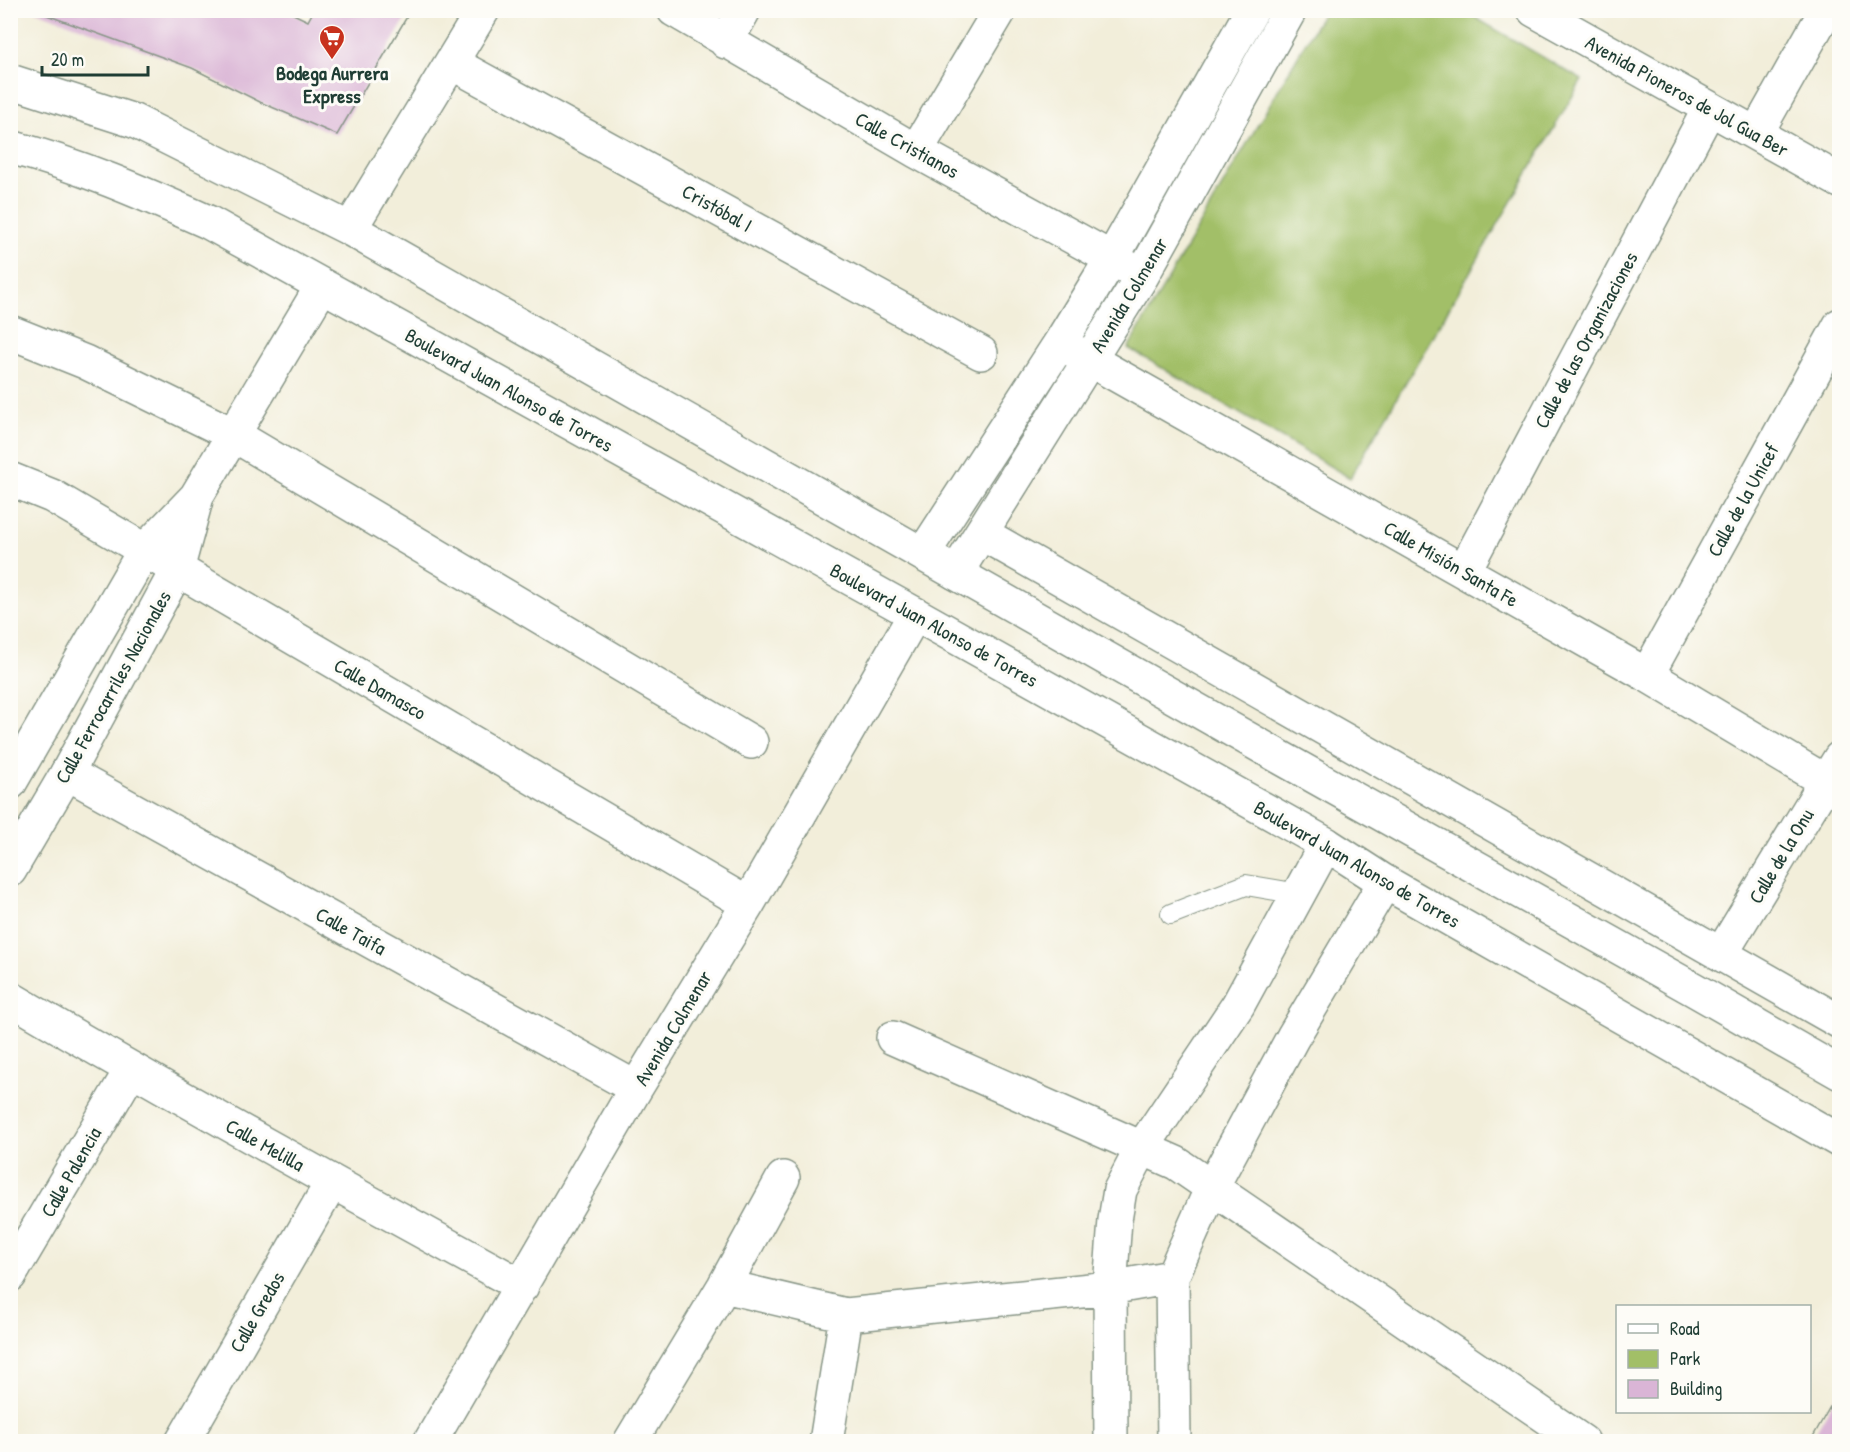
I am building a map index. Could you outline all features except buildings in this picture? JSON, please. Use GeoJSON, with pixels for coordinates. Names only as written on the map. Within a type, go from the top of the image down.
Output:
{"type":"FeatureCollection","features":[{"type":"Feature","properties":{"kind":"street"},"geometry":{"type":"LineString","coordinates":[[350,229],[483,10]]}},
{"type":"Feature","properties":{"kind":"street","name":"Calle Cristianos"},"geometry":{"type":"LineString","coordinates":[[674,10],[916,151],[1142,276]]}},
{"type":"Feature","properties":{"kind":"street"},"geometry":{"type":"LineString","coordinates":[[726,42],[744,10]]}},
{"type":"Feature","properties":{"kind":"street"},"geometry":{"type":"LineString","coordinates":[[916,151],[1000,10]]}},
{"type":"Feature","properties":{"kind":"street","name":"Avenida Colmenar"},"geometry":{"type":"LineString","coordinates":[[923,554],[1060,343],[1112,258],[1252,10]]}},
{"type":"Feature","properties":{"kind":"street","name":"Avenida Colmenar"},"geometry":{"type":"LineString","coordinates":[[956,573],[1142,276],[1290,10]]}},
{"type":"Feature","properties":{"kind":"street"},"geometry":{"type":"LineString","coordinates":[[1756,134],[1827,10]]}},
{"type":"Feature","properties":{"kind":"street","name":"Avenida Pioneros de Jol Gua Ber"},"geometry":{"type":"LineString","coordinates":[[1552,15],[1709,108],[1839,181]]}},
{"type":"Feature","properties":{"kind":"street","name":"Cristóbal I"},"geometry":{"type":"LineString","coordinates":[[452,63],[981,354]]}},
{"type":"Feature","properties":{"kind":"street"},"geometry":{"type":"LineString","coordinates":[[10,81],[134,121],[350,229],[1695,990],[1839,1074]]}},
{"type":"Feature","properties":{"kind":"street","name":"Calle de las Organizaciones"},"geometry":{"type":"LineString","coordinates":[[1464,571],[1709,108]]}},
{"type":"Feature","properties":{"kind":"street","name":"Boulevard Juan Alonso de Torres"},"geometry":{"type":"LineString","coordinates":[[10,147],[143,193],[208,222],[1326,844],[1385,882],[1839,1141]]}},
{"type":"Feature","properties":{"kind":"street","name":"Calle Ferrocarriles Nacionales"},"geometry":{"type":"LineString","coordinates":[[10,783],[144,551],[196,497],[322,286]]}},
{"type":"Feature","properties":{"kind":"street","name":"Calle de la Unicef"},"geometry":{"type":"LineString","coordinates":[[1647,675],[1839,325]]}},
{"type":"Feature","properties":{"kind":"street"},"geometry":{"type":"LineString","coordinates":[[10,332],[85,362],[234,435],[750,742]]}},
{"type":"Feature","properties":{"kind":"street","name":"Calle Misión Santa Fe"},"geometry":{"type":"LineString","coordinates":[[1060,343],[1647,675],[1835,777]]}},
{"type":"Feature","properties":{"kind":"street","name":"Calle Damasco"},"geometry":{"type":"LineString","coordinates":[[10,479],[52,496],[748,904]]}},
{"type":"Feature","properties":{"kind":"street","name":"Calle Ferrocarriles Nacionales"},"geometry":{"type":"LineString","coordinates":[[10,870],[67,773],[177,570],[196,497]]}},
{"type":"Feature","properties":{"kind":"street"},"geometry":{"type":"LineString","coordinates":[[981,533],[1839,1022]]}},
{"type":"Feature","properties":{"kind":"street","name":"Avenida Colmenar"},"geometry":{"type":"LineString","coordinates":[[430,1442],[636,1088],[748,904],[915,614]]}},
{"type":"Feature","properties":{"kind":"street","name":"Calle Taifa"},"geometry":{"type":"LineString","coordinates":[[67,773],[636,1088]]}},
{"type":"Feature","properties":{"kind":"street","name":"Calle de la Onu"},"geometry":{"type":"LineString","coordinates":[[1721,954],[1835,777]]}},
{"type":"Feature","properties":{"kind":"street"},"geometry":{"type":"LineString","coordinates":[[1112,1442],[1110,1288],[1115,1220],[1120,1190],[1142,1148],[1238,1005],[1326,844]]}},
{"type":"Feature","properties":{"kind":"street"},"geometry":{"type":"LineString","coordinates":[[1174,1442],[1172,1277],[1212,1187],[1293,1037],[1385,882]]}},
{"type":"Feature","properties":{"kind":"street","name":"Calle Melilla"},"geometry":{"type":"LineString","coordinates":[[10,998],[131,1070],[522,1286]]}},
{"type":"Feature","properties":{"kind":"street"},"geometry":{"type":"LineString","coordinates":[[893,1038],[1176,1163],[1583,1442]]}},
{"type":"Feature","properties":{"kind":"street","name":"Calle Palencia"},"geometry":{"type":"LineString","coordinates":[[10,1275],[131,1070]]}},
{"type":"Feature","properties":{"kind":"street"},"geometry":{"type":"LineString","coordinates":[[630,1442],[724,1286],[783,1178]]}},
{"type":"Feature","properties":{"kind":"street","name":"Calle Gredos"},"geometry":{"type":"LineString","coordinates":[[182,1442],[332,1182]]}},
{"type":"Feature","properties":{"kind":"street"},"geometry":{"type":"LineString","coordinates":[[724,1286],[846,1315],[1110,1288],[1172,1277]]}},
{"type":"Feature","properties":{"kind":"street"},"geometry":{"type":"LineString","coordinates":[[826,1442],[846,1315]]}},
{"type":"Feature","properties":{"kind":"lane"},"geometry":{"type":"LineString","coordinates":[[1172,914],[1246,885],[1299,894]]}},
{"type":"Feature","properties":{"kind":"green space"},"geometry":{"type":"Polygon","coordinates":[[[1324,11],[1464,11],[1582,80],[1350,478],[1128,348],[1324,11]]]}},
{"type":"Feature","properties":{"kind":"place","name":"Bodega Aurrera Express"},"geometry":{"type":"Point","coordinates":[332,61]}}]}
